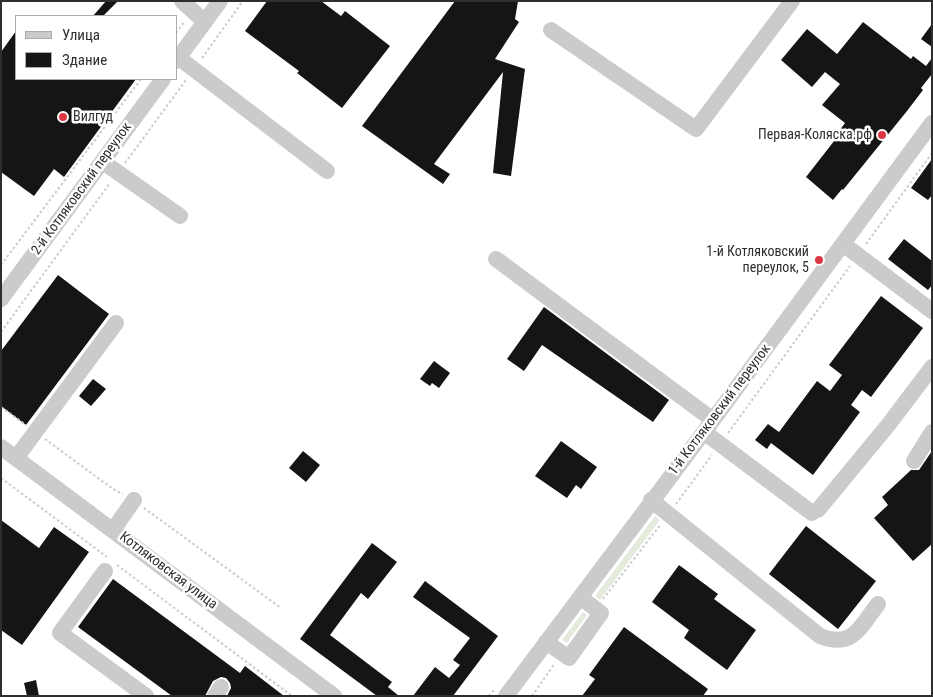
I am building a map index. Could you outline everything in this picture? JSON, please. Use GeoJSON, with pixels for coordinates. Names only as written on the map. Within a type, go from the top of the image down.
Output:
{"type":"FeatureCollection","features":[{"type":"Feature","properties":{"kind":"street"},"geometry":{"type":"LineString","coordinates":[[220,1],[178,59],[327,171]]}},
{"type":"Feature","properties":{"kind":"street"},"geometry":{"type":"LineString","coordinates":[[551,30],[696,129],[792,1]]}},
{"type":"Feature","properties":{"kind":"street"},"geometry":{"type":"LineString","coordinates":[[181,8],[205,22]]}},
{"type":"Feature","properties":{"kind":"street","name":"2-й Котляковский переулок"},"geometry":{"type":"LineString","coordinates":[[1,299],[162,80]]}},
{"type":"Feature","properties":{"kind":"street","name":"1-й Котляковский переулок"},"geometry":{"type":"LineString","coordinates":[[506,696],[932,123]]}},
{"type":"Feature","properties":{"kind":"street"},"geometry":{"type":"LineString","coordinates":[[103,162],[180,216]]}},
{"type":"Feature","properties":{"kind":"street"},"geometry":{"type":"LineString","coordinates":[[843,244],[932,311]]}},
{"type":"Feature","properties":{"kind":"street"},"geometry":{"type":"LineString","coordinates":[[496,260],[708,426],[720,444],[815,512],[889,424],[932,367]]}},
{"type":"Feature","properties":{"kind":"street"},"geometry":{"type":"LineString","coordinates":[[16,458],[116,323]]}},
{"type":"Feature","properties":{"kind":"street"},"geometry":{"type":"LineString","coordinates":[[914,460],[932,432]]}},
{"type":"Feature","properties":{"kind":"street","name":"Котляковская улица"},"geometry":{"type":"LineString","coordinates":[[1,447],[330,693]]}},
{"type":"Feature","properties":{"kind":"street"},"geometry":{"type":"LineString","coordinates":[[114,530],[134,500]]}},
{"type":"Feature","properties":{"kind":"street"},"geometry":{"type":"LineString","coordinates":[[651,500],[820,636],[833,641],[846,640],[854,636],[878,604]]}},
{"type":"Feature","properties":{"kind":"street"},"geometry":{"type":"LineString","coordinates":[[110,564],[60,632],[146,696]]}},
{"type":"Feature","properties":{"kind":"street"},"geometry":{"type":"LineString","coordinates":[[546,642],[565,659],[601,613],[580,597]]}},
{"type":"Feature","properties":{"kind":"path"},"geometry":{"type":"LineString","coordinates":[[178,30],[185,21],[181,8]]}},
{"type":"Feature","properties":{"kind":"path"},"geometry":{"type":"LineString","coordinates":[[1,265],[140,80]]}},
{"type":"Feature","properties":{"kind":"path"},"geometry":{"type":"LineString","coordinates":[[595,608],[669,514],[932,153]]}},
{"type":"Feature","properties":{"kind":"path"},"geometry":{"type":"LineString","coordinates":[[1,478],[110,564],[292,696]]}},
{"type":"Feature","properties":{"kind":"path"},"geometry":{"type":"LineString","coordinates":[[532,696],[565,659]]}},
{"type":"Feature","properties":{"kind":"green space"},"geometry":{"type":"Polygon","coordinates":[[[655,516],[660,520],[600,600],[595,596],[655,516]]]}},
{"type":"Feature","properties":{"kind":"green space"},"geometry":{"type":"Polygon","coordinates":[[[583,612],[587,615],[567,643],[562,640],[583,612]]]}},
{"type":"Feature","properties":{"kind":"building"},"geometry":{"type":"Polygon","coordinates":[[[106,1],[118,1],[104,15],[94,15],[106,1]]]}},
{"type":"Feature","properties":{"kind":"building"},"geometry":{"type":"Polygon","coordinates":[[[267,1],[321,1],[341,16],[345,11],[390,46],[342,108],[297,73],[299,71],[245,31],[267,1]]]}},
{"type":"Feature","properties":{"kind":"building"},"geometry":{"type":"Polygon","coordinates":[[[455,1],[518,1],[515,19],[519,22],[495,59],[525,69],[511,176],[493,173],[503,72],[434,164],[450,174],[443,184],[362,126],[455,1]]]}},
{"type":"Feature","properties":{"kind":"building"},"geometry":{"type":"Polygon","coordinates":[[[863,22],[911,59],[913,56],[926,66],[932,58],[932,74],[921,88],[923,90],[907,111],[833,200],[806,177],[838,136],[836,135],[845,123],[822,105],[840,84],[825,72],[812,87],[781,60],[807,29],[837,54],[863,22]]]}},
{"type":"Feature","properties":{"kind":"building"},"geometry":{"type":"Polygon","coordinates":[[[932,24],[932,47],[921,39],[932,24]]]}},
{"type":"Feature","properties":{"kind":"building"},"geometry":{"type":"Polygon","coordinates":[[[15,32],[15,80],[135,80],[64,177],[54,169],[34,196],[1,172],[1,52],[15,32]]]}},
{"type":"Feature","properties":{"kind":"building"},"geometry":{"type":"Polygon","coordinates":[[[932,159],[932,195],[928,200],[911,188],[932,159]]]}},
{"type":"Feature","properties":{"kind":"building"},"geometry":{"type":"Polygon","coordinates":[[[904,239],[932,261],[932,285],[928,290],[888,259],[904,239]]]}},
{"type":"Feature","properties":{"kind":"building"},"geometry":{"type":"Polygon","coordinates":[[[58,275],[109,314],[26,425],[1,406],[1,351],[58,275]]]}},
{"type":"Feature","properties":{"kind":"building"},"geometry":{"type":"Polygon","coordinates":[[[881,296],[923,328],[871,397],[862,390],[851,405],[860,412],[813,475],[771,443],[767,449],[755,440],[768,424],[779,432],[817,381],[830,391],[842,375],[829,365],[881,296]]]}},
{"type":"Feature","properties":{"kind":"building"},"geometry":{"type":"Polygon","coordinates":[[[544,307],[669,400],[653,422],[542,345],[524,371],[507,359],[544,307]]]}},
{"type":"Feature","properties":{"kind":"building"},"geometry":{"type":"Polygon","coordinates":[[[434,361],[450,373],[439,388],[432,383],[430,386],[420,379],[434,361]]]}},
{"type":"Feature","properties":{"kind":"building"},"geometry":{"type":"Polygon","coordinates":[[[93,379],[106,389],[91,406],[79,396],[93,379]]]}},
{"type":"Feature","properties":{"kind":"building"},"geometry":{"type":"Polygon","coordinates":[[[561,441],[597,467],[581,489],[576,485],[567,498],[535,476],[561,441]]]}},
{"type":"Feature","properties":{"kind":"building"},"geometry":{"type":"Polygon","coordinates":[[[303,451],[320,465],[306,482],[289,468],[303,451]]]}},
{"type":"Feature","properties":{"kind":"building"},"geometry":{"type":"Polygon","coordinates":[[[932,451],[932,544],[913,561],[874,518],[888,505],[882,497],[911,470],[919,470],[932,451]]]}},
{"type":"Feature","properties":{"kind":"building"},"geometry":{"type":"Polygon","coordinates":[[[1,520],[39,548],[54,527],[89,552],[22,645],[1,630],[1,520]]]}},
{"type":"Feature","properties":{"kind":"building"},"geometry":{"type":"Polygon","coordinates":[[[806,526],[876,581],[838,629],[769,574],[806,526]]]}},
{"type":"Feature","properties":{"kind":"building"},"geometry":{"type":"Polygon","coordinates":[[[372,543],[397,562],[368,599],[361,593],[330,635],[392,682],[388,687],[399,696],[377,696],[300,639],[372,543]]]}},
{"type":"Feature","properties":{"kind":"building"},"geometry":{"type":"Polygon","coordinates":[[[679,565],[718,594],[714,599],[756,630],[727,670],[684,638],[689,630],[652,602],[679,565]]]}},
{"type":"Feature","properties":{"kind":"building"},"geometry":{"type":"Polygon","coordinates":[[[113,579],[240,673],[245,666],[284,696],[227,696],[231,688],[230,683],[226,678],[221,677],[213,681],[205,696],[172,696],[78,627],[113,579]]]}},
{"type":"Feature","properties":{"kind":"building"},"geometry":{"type":"Polygon","coordinates":[[[425,581],[498,636],[453,696],[413,696],[435,667],[449,678],[460,665],[453,660],[470,638],[413,597],[425,581]]]}},
{"type":"Feature","properties":{"kind":"building"},"geometry":{"type":"Polygon","coordinates":[[[624,627],[708,689],[703,696],[582,696],[595,679],[589,675],[624,627]]]}},
{"type":"Feature","properties":{"kind":"building"},"geometry":{"type":"Polygon","coordinates":[[[36,680],[39,696],[27,696],[24,683],[36,680]]]}},
{"type":"Feature","properties":{"kind":"place","name":"Вилгуд"},"geometry":{"type":"Point","coordinates":[63,117]}},
{"type":"Feature","properties":{"kind":"place","name":"Первая-Коляска.рф"},"geometry":{"type":"Point","coordinates":[882,135]}},
{"type":"Feature","properties":{"kind":"place","name":"1-й Котляковский переулок, 5"},"geometry":{"type":"Point","coordinates":[819,260]}}]}
